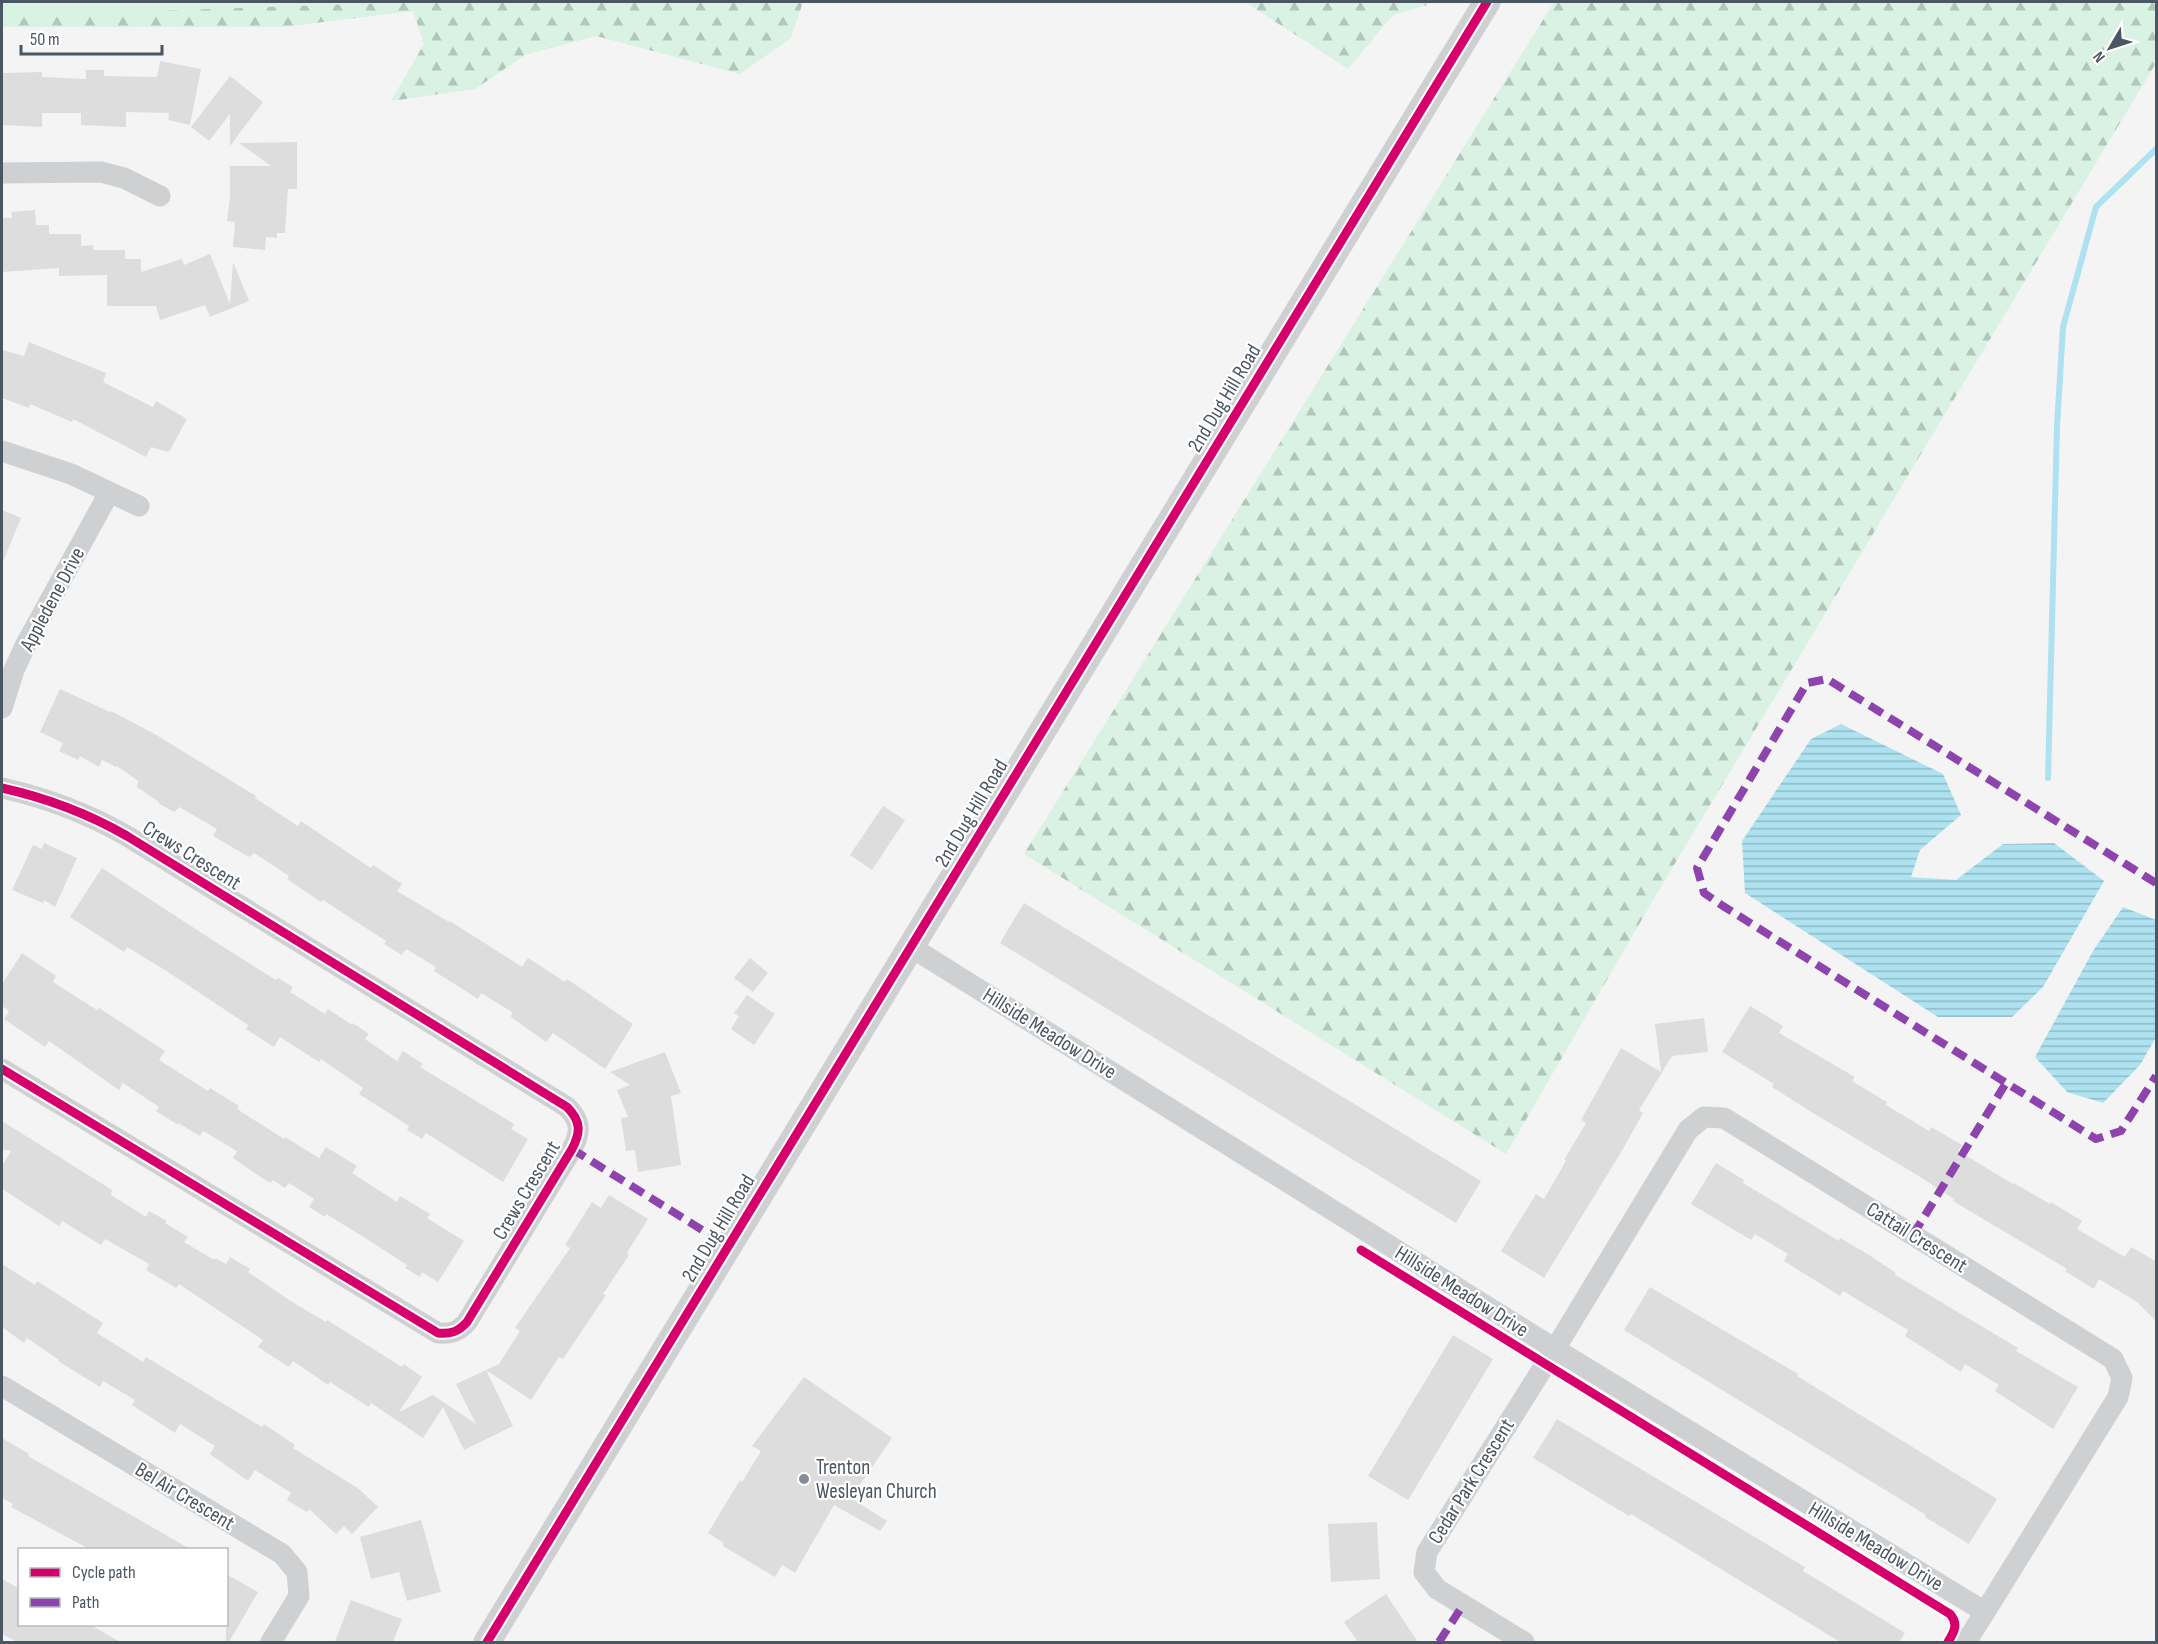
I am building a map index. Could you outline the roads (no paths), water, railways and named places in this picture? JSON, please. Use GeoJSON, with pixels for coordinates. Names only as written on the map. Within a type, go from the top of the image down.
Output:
{"type":"FeatureCollection","features":[{"type":"Feature","properties":{"kind":"street","name":"2nd Dug Hill Road"},"geometry":{"type":"LineString","coordinates":[[487,1642],[1487,2]]}},
{"type":"Feature","properties":{"kind":"street"},"geometry":{"type":"LineString","coordinates":[[2,173],[101,172],[124,178],[160,196]]}},
{"type":"Feature","properties":{"kind":"street"},"geometry":{"type":"LineString","coordinates":[[2,452],[71,474],[139,506]]}},
{"type":"Feature","properties":{"kind":"street","name":"Appledene Drive"},"geometry":{"type":"LineString","coordinates":[[2,708],[14,670],[26,644],[109,493]]}},
{"type":"Feature","properties":{"kind":"street","name":"Crews Crescent"},"geometry":{"type":"LineString","coordinates":[[2,788],[70,807],[96,818],[127,836],[567,1107],[577,1116],[580,1127],[578,1138],[572,1149],[467,1322],[454,1333],[438,1333],[2,1070]]}},
{"type":"Feature","properties":{"kind":"street","name":"Hillside Meadow Drive"},"geometry":{"type":"LineString","coordinates":[[911,946],[1555,1349],[1985,1612]]}},
{"type":"Feature","properties":{"kind":"street","name":"Cattail Crescent"},"geometry":{"type":"LineString","coordinates":[[1555,1349],[1688,1130],[1704,1117],[1724,1118],[2113,1359],[2122,1378],[2118,1398],[1985,1612]]}},
{"type":"Feature","properties":{"kind":"street","name":"Cedar Park Crescent"},"geometry":{"type":"LineString","coordinates":[[1524,1642],[1437,1589],[1424,1572],[1427,1552],[1555,1349]]}},
{"type":"Feature","properties":{"kind":"street","name":"Bel Air Crescent"},"geometry":{"type":"LineString","coordinates":[[2,1386],[282,1554],[297,1572],[299,1596],[271,1642]]}},
{"type":"Feature","properties":{"kind":"street"},"geometry":{"type":"LineString","coordinates":[[1966,1642],[1985,1612]]}},
{"type":"Feature","properties":{"kind":"water"},"geometry":{"type":"Polygon","coordinates":[[[1841,724],[1943,774],[1961,815],[1920,850],[1911,877],[1956,880],[2003,844],[2054,843],[2104,881],[2043,987],[2012,1017],[1938,1017],[1745,893],[1742,841],[1811,739],[1841,724]]]}},
{"type":"Feature","properties":{"kind":"water"},"geometry":{"type":"Polygon","coordinates":[[[2123,907],[2156,920],[2156,1037],[2140,1065],[2103,1103],[2067,1092],[2035,1057],[2093,951],[2123,907]]]}},
{"type":"Feature","properties":{"kind":"waterway"},"geometry":{"type":"LineString","coordinates":[[2048,778],[2057,426],[2063,327],[2096,207],[2156,149]]}},
{"type":"Feature","properties":{"kind":"place","name":"Trenton Wesleyan Church"},"geometry":{"type":"Point","coordinates":[804,1479]}}]}
